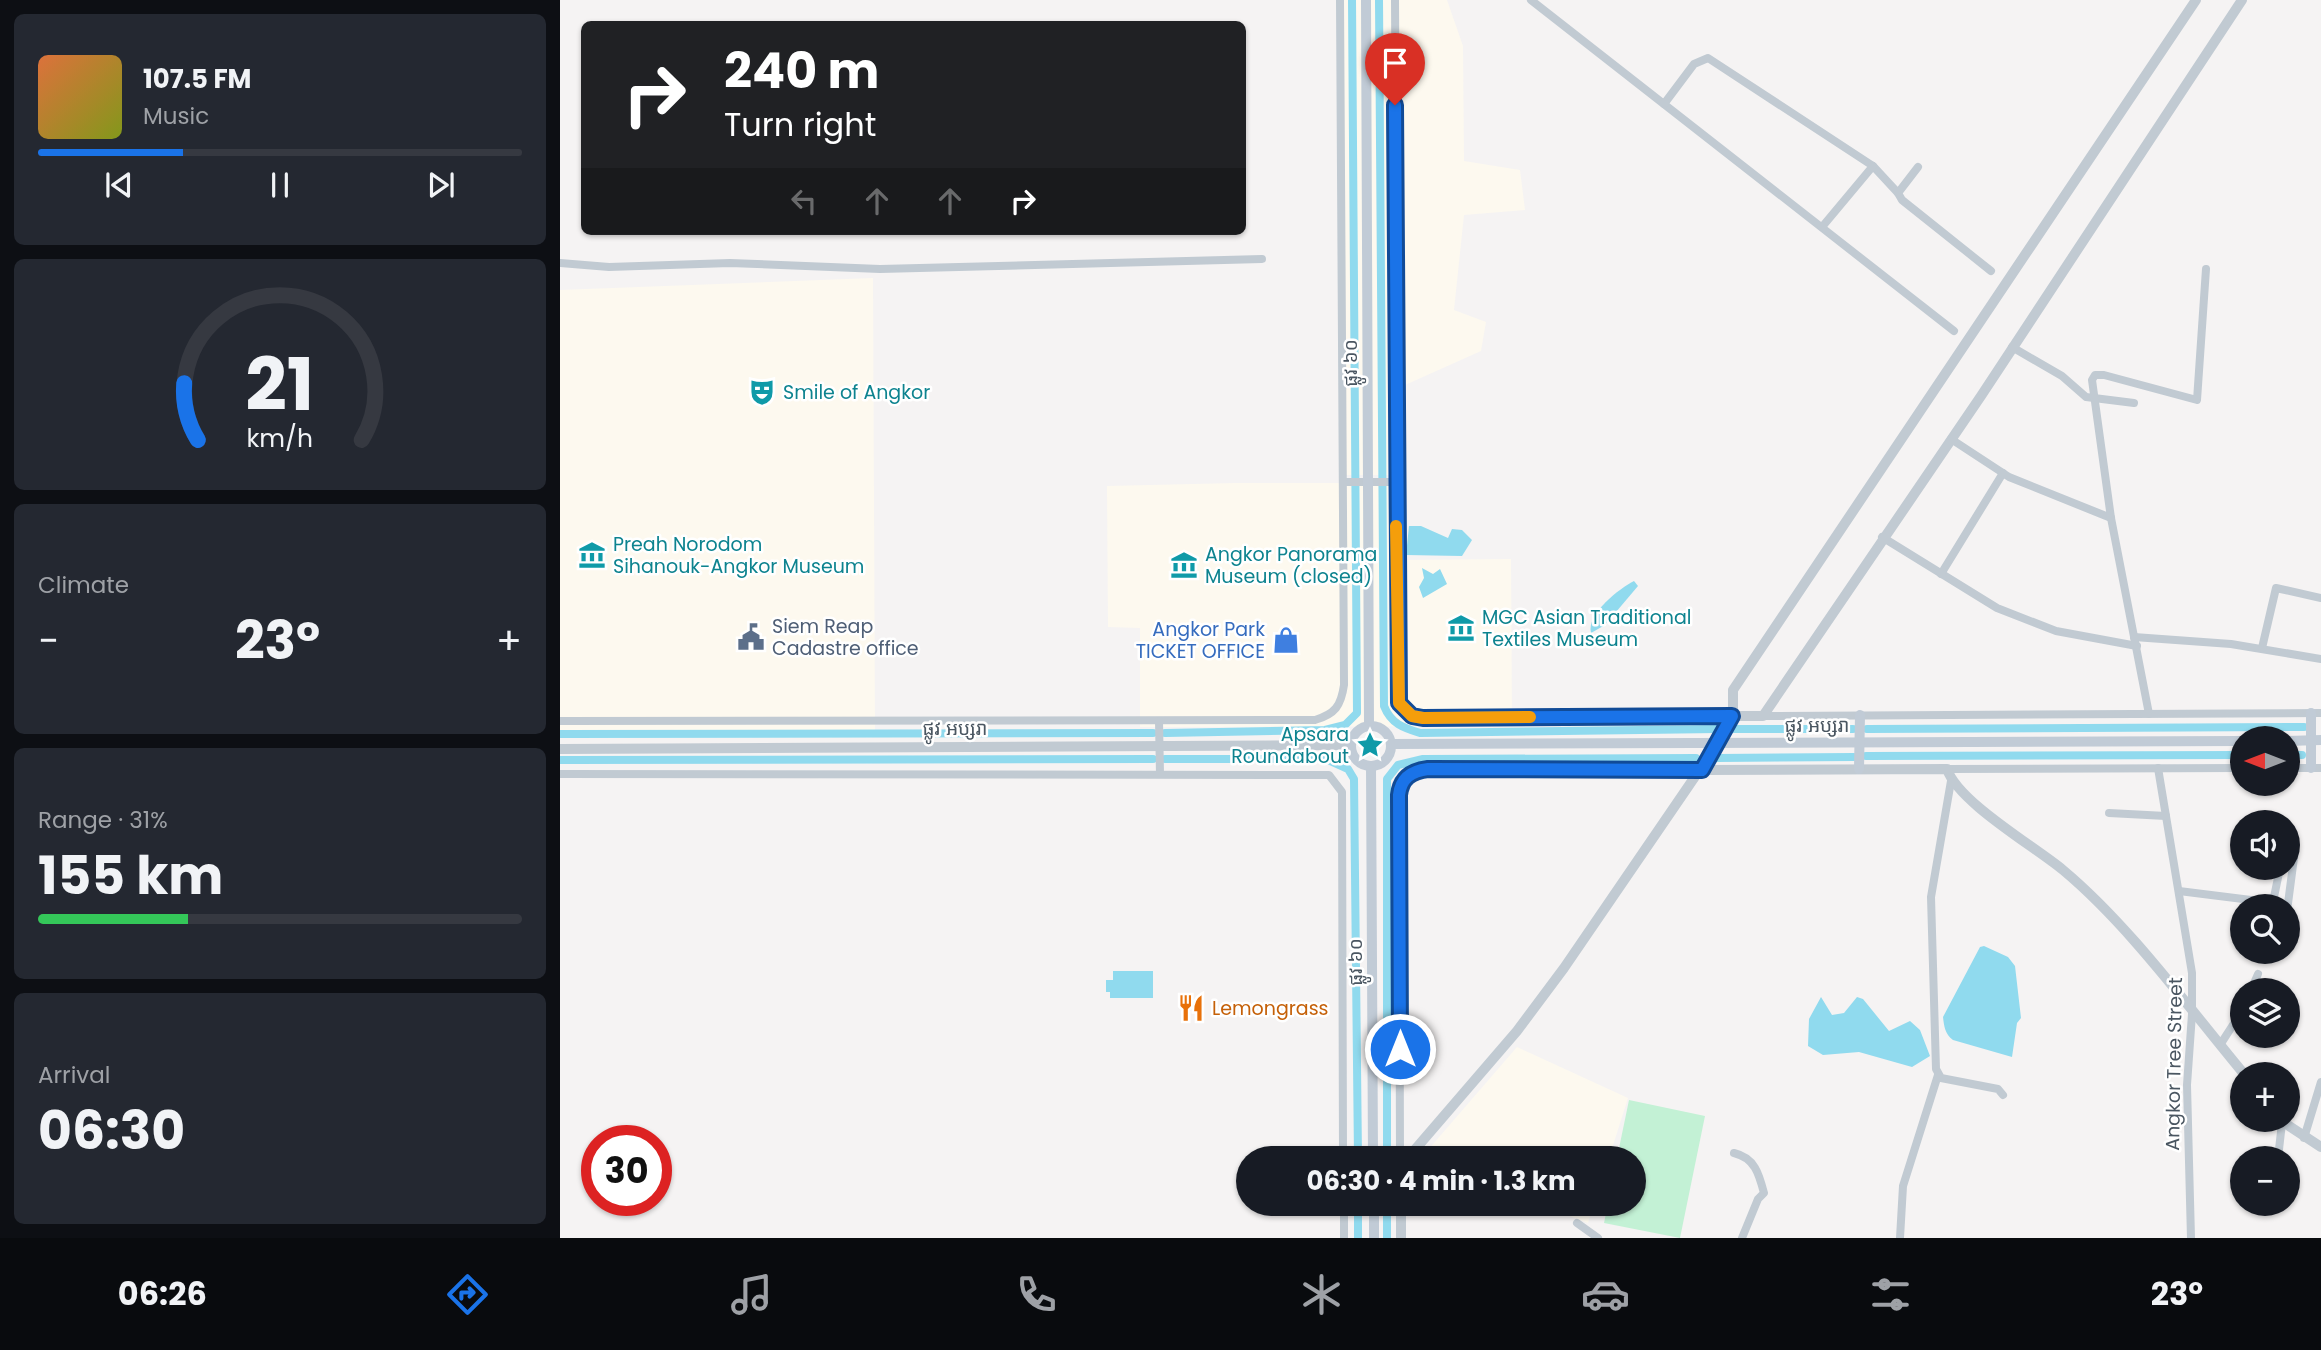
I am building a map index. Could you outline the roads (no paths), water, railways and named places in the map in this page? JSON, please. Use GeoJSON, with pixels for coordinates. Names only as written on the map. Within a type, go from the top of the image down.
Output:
{"type":"FeatureCollection","features":[{"type":"Feature","properties":{"kind":"main road","name":"ផ្លូវ ៦០"},"geometry":{"type":"LineString","coordinates":[[1366,0],[1369,725]]}},
{"type":"Feature","properties":{"kind":"main road"},"geometry":{"type":"LineString","coordinates":[[2316,713],[2316,768]]}},
{"type":"Feature","properties":{"kind":"main road"},"geometry":{"type":"LineString","coordinates":[[1860,715],[1860,769]]}},
{"type":"Feature","properties":{"kind":"main road"},"geometry":{"type":"LineString","coordinates":[[1369,725],[1382,729],[1391,744],[1385,760],[1371,766],[1357,761],[1350,745],[1357,731],[1369,725]]}},
{"type":"Feature","properties":{"kind":"main road","name":"ផ្លូវ អប្សរា"},"geometry":{"type":"LineString","coordinates":[[1391,744],[2230,741]]}},
{"type":"Feature","properties":{"kind":"main road","name":"ផ្លូវ ៦០"},"geometry":{"type":"LineString","coordinates":[[1371,766],[1373,1146]]}},
{"type":"Feature","properties":{"kind":"main road"},"geometry":{"type":"LineString","coordinates":[[1374,1216],[1374,1238]]}},
{"type":"Feature","properties":{"kind":"street"},"geometry":{"type":"LineString","coordinates":[[560,721],[1315,719],[1328,716],[1338,708],[1344,685],[1345,482],[1340,0]]}},
{"type":"Feature","properties":{"kind":"street"},"geometry":{"type":"LineString","coordinates":[[1395,0],[1394,482],[1397,694],[1399,703],[1412,716],[2316,713]]}},
{"type":"Feature","properties":{"kind":"street"},"geometry":{"type":"LineString","coordinates":[[1531,0],[1954,331]]}},
{"type":"Feature","properties":{"kind":"street"},"geometry":{"type":"LineString","coordinates":[[1418,1146],[1517,1031],[1603,915],[1702,770],[1732,716],[1733,690],[2196,0]]}},
{"type":"Feature","properties":{"kind":"street"},"geometry":{"type":"LineString","coordinates":[[1763,716],[1951,439],[2242,0]]}},
{"type":"Feature","properties":{"kind":"street"},"geometry":{"type":"LineString","coordinates":[[1664,104],[1694,64],[1708,58],[1873,166],[1908,206],[1991,271]]}},
{"type":"Feature","properties":{"kind":"street"},"geometry":{"type":"LineString","coordinates":[[1822,227],[1873,166]]}},
{"type":"Feature","properties":{"kind":"street"},"geometry":{"type":"LineString","coordinates":[[1898,193],[1918,167]]}},
{"type":"Feature","properties":{"kind":"street"},"geometry":{"type":"LineString","coordinates":[[560,263],[609,267],[730,263],[880,269],[1262,259]]}},
{"type":"Feature","properties":{"kind":"street"},"geometry":{"type":"LineString","coordinates":[[2149,714],[2111,518],[2092,380],[2099,374],[2197,400],[2206,269]]}},
{"type":"Feature","properties":{"kind":"street"},"geometry":{"type":"LineString","coordinates":[[2012,346],[2062,376],[2080,394],[2134,403]]}},
{"type":"Feature","properties":{"kind":"street"},"geometry":{"type":"LineString","coordinates":[[1951,439],[2003,473],[2111,518]]}},
{"type":"Feature","properties":{"kind":"street"},"geometry":{"type":"LineString","coordinates":[[1941,574],[2003,473]]}},
{"type":"Feature","properties":{"kind":"street"},"geometry":{"type":"LineString","coordinates":[[1345,482],[1394,482]]}},
{"type":"Feature","properties":{"kind":"street"},"geometry":{"type":"LineString","coordinates":[[1882,537],[1976,598],[2040,625],[2135,641],[2262,648],[2321,659]]}},
{"type":"Feature","properties":{"kind":"street"},"geometry":{"type":"LineString","coordinates":[[2262,648],[2277,588],[2321,598]]}},
{"type":"Feature","properties":{"kind":"street"},"geometry":{"type":"LineString","coordinates":[[1159,720],[1160,774]]}},
{"type":"Feature","properties":{"kind":"street","name":"ផ្លូវ អប្សរា"},"geometry":{"type":"LineString","coordinates":[[560,749],[1350,745]]}},
{"type":"Feature","properties":{"kind":"street","name":"Angkor Tree Street"},"geometry":{"type":"LineString","coordinates":[[2158,768],[2192,972],[2187,1085],[2191,1238]]}},
{"type":"Feature","properties":{"kind":"street"},"geometry":{"type":"LineString","coordinates":[[1401,1146],[1399,795],[1406,776],[1428,769],[2230,768]]}},
{"type":"Feature","properties":{"kind":"street"},"geometry":{"type":"LineString","coordinates":[[1900,1238],[1903,1186],[1938,1075],[1931,897],[1951,781],[1947,769]]}},
{"type":"Feature","properties":{"kind":"street"},"geometry":{"type":"LineString","coordinates":[[560,774],[1329,775],[1340,785],[1343,1146]]}},
{"type":"Feature","properties":{"kind":"street"},"geometry":{"type":"LineString","coordinates":[[1951,781],[2064,870],[2099,903],[2234,1062]]}},
{"type":"Feature","properties":{"kind":"street"},"geometry":{"type":"LineString","coordinates":[[2109,813],[2166,816]]}},
{"type":"Feature","properties":{"kind":"street"},"geometry":{"type":"LineString","coordinates":[[2179,891],[2259,901],[2274,897],[2278,880]]}},
{"type":"Feature","properties":{"kind":"street"},"geometry":{"type":"LineString","coordinates":[[2256,978],[2258,974]]}},
{"type":"Feature","properties":{"kind":"street"},"geometry":{"type":"LineString","coordinates":[[2220,1045],[2230,1030]]}},
{"type":"Feature","properties":{"kind":"street"},"geometry":{"type":"LineString","coordinates":[[1938,1075],[1998,1089],[2003,1095]]}},
{"type":"Feature","properties":{"kind":"street"},"geometry":{"type":"LineString","coordinates":[[2304,1138],[2321,1082]]}},
{"type":"Feature","properties":{"kind":"street"},"geometry":{"type":"LineString","coordinates":[[2295,1132],[2321,1147]]}},
{"type":"Feature","properties":{"kind":"street"},"geometry":{"type":"LineString","coordinates":[[1734,1153],[1745,1156],[1754,1165],[1763,1193],[1742,1238]]}},
{"type":"Feature","properties":{"kind":"street"},"geometry":{"type":"LineString","coordinates":[[1344,1216],[1344,1238]]}},
{"type":"Feature","properties":{"kind":"street"},"geometry":{"type":"LineString","coordinates":[[1401,1216],[1401,1238]]}},
{"type":"Feature","properties":{"kind":"street"},"geometry":{"type":"LineString","coordinates":[[1577,1223],[1598,1238]]}},
{"type":"Feature","properties":{"kind":"water"},"geometry":{"type":"Polygon","coordinates":[[[1409,526],[1421,526],[1448,538],[1452,529],[1462,530],[1472,540],[1462,556],[1406,555],[1409,526]]]}},
{"type":"Feature","properties":{"kind":"water"},"geometry":{"type":"Polygon","coordinates":[[[1422,568],[1433,574],[1440,569],[1447,584],[1423,598],[1419,587],[1424,578],[1422,568]]]}},
{"type":"Feature","properties":{"kind":"water"},"geometry":{"type":"Polygon","coordinates":[[[1634,581],[1638,586],[1605,625],[1591,633],[1591,626],[1599,610],[1621,589],[1634,581]]]}},
{"type":"Feature","properties":{"kind":"water"},"geometry":{"type":"Polygon","coordinates":[[[1984,946],[2008,957],[2015,966],[2021,1018],[2017,1023],[2012,1057],[1953,1040],[1944,1027],[1943,1017],[1980,947],[1984,946]]]}},
{"type":"Feature","properties":{"kind":"water"},"geometry":{"type":"Polygon","coordinates":[[[1113,971],[1153,971],[1153,998],[1110,998],[1110,992],[1106,992],[1106,980],[1113,980],[1113,971]]]}},
{"type":"Feature","properties":{"kind":"water"},"geometry":{"type":"Polygon","coordinates":[[[1821,997],[1832,1015],[1844,1013],[1857,997],[1863,999],[1889,1031],[1910,1021],[1920,1030],[1930,1056],[1912,1067],[1859,1052],[1823,1055],[1808,1046],[1809,1019],[1821,997]]]}},
{"type":"Feature","properties":{"kind":"waterway"},"geometry":{"type":"LineString","coordinates":[[1165,733],[1325,730],[1345,725],[1357,713],[1352,0]]}},
{"type":"Feature","properties":{"kind":"waterway"},"geometry":{"type":"LineString","coordinates":[[1379,0],[1384,706],[1394,721],[1420,733],[1718,729]]}},
{"type":"Feature","properties":{"kind":"waterway"},"geometry":{"type":"LineString","coordinates":[[1867,729],[2304,727]]}},
{"type":"Feature","properties":{"kind":"waterway"},"geometry":{"type":"LineString","coordinates":[[1733,729],[1853,729]]}},
{"type":"Feature","properties":{"kind":"waterway"},"geometry":{"type":"LineString","coordinates":[[560,734],[1153,733]]}},
{"type":"Feature","properties":{"kind":"waterway"},"geometry":{"type":"LineString","coordinates":[[1866,756],[2230,755]]}},
{"type":"Feature","properties":{"kind":"waterway"},"geometry":{"type":"LineString","coordinates":[[1717,758],[1854,757]]}},
{"type":"Feature","properties":{"kind":"waterway"},"geometry":{"type":"LineString","coordinates":[[1387,1146],[1387,779],[1398,765],[1423,759],[1696,758]]}},
{"type":"Feature","properties":{"kind":"waterway"},"geometry":{"type":"LineString","coordinates":[[560,760],[1153,759]]}},
{"type":"Feature","properties":{"kind":"waterway"},"geometry":{"type":"LineString","coordinates":[[1165,759],[1326,759],[1348,769],[1354,779],[1358,1146]]}},
{"type":"Feature","properties":{"kind":"waterway"},"geometry":{"type":"LineString","coordinates":[[1358,1216],[1358,1238]]}},
{"type":"Feature","properties":{"kind":"waterway"},"geometry":{"type":"LineString","coordinates":[[1387,1216],[1387,1238]]}},
{"type":"Feature","properties":{"kind":"place","name":"Smile of Angkor"},"geometry":{"type":"Point","coordinates":[762,392]}},
{"type":"Feature","properties":{"kind":"place","name":"Preah Norodom Sihanouk-Angkor Museum"},"geometry":{"type":"Point","coordinates":[592,555]}},
{"type":"Feature","properties":{"kind":"place","name":"Angkor Panorama Museum (closed)"},"geometry":{"type":"Point","coordinates":[1184,565]}},
{"type":"Feature","properties":{"kind":"place","name":"MGC Asian Traditional Textiles Museum"},"geometry":{"type":"Point","coordinates":[1461,628]}},
{"type":"Feature","properties":{"kind":"place","name":"Siem Reap Cadastre office"},"geometry":{"type":"Point","coordinates":[751,637]}},
{"type":"Feature","properties":{"kind":"place","name":"Angkor Park TICKET OFFICE"},"geometry":{"type":"Point","coordinates":[1286,640]}},
{"type":"Feature","properties":{"kind":"place","name":"Apsara Roundabout"},"geometry":{"type":"Point","coordinates":[1370,745]}},
{"type":"Feature","properties":{"kind":"place","name":"Lemongrass"},"geometry":{"type":"Point","coordinates":[1191,1008]}}]}
